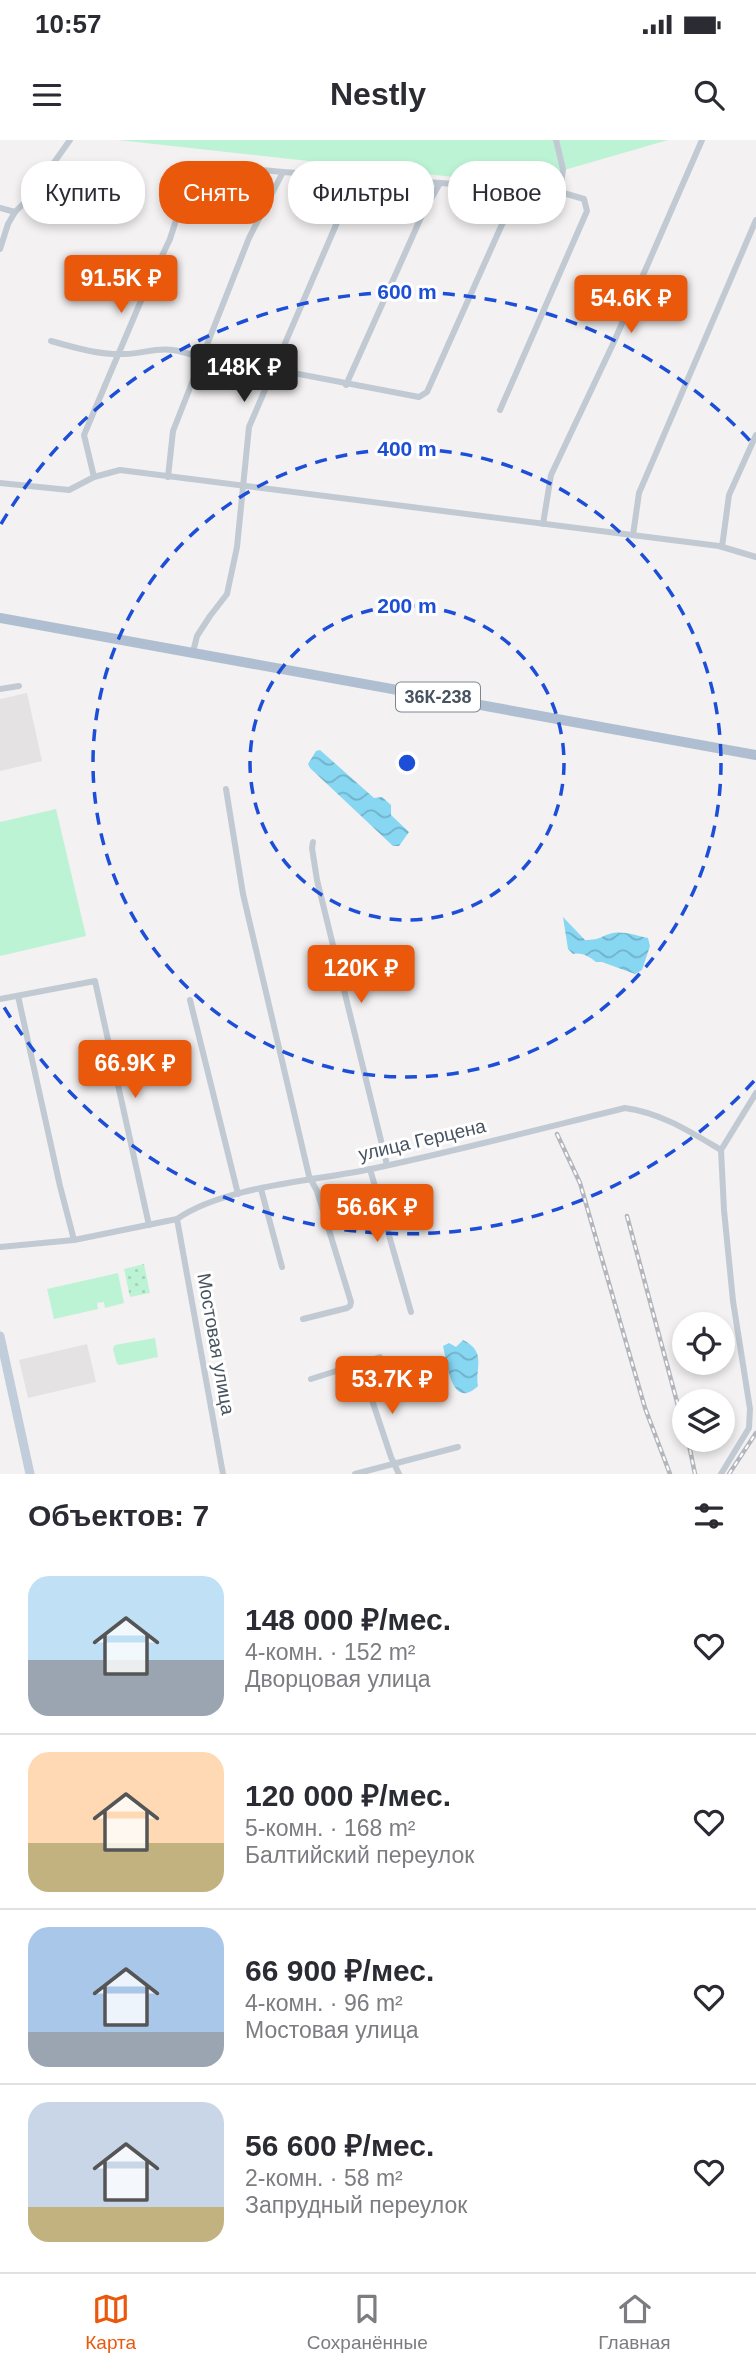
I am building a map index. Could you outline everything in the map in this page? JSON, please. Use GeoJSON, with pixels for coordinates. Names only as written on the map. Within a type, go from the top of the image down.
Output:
{"type":"FeatureCollection","features":[{"type":"Feature","properties":{"kind":"main road","name":"36К-238"},"geometry":{"type":"LineString","coordinates":[[0,618],[756,755]]}},
{"type":"Feature","properties":{"kind":"street"},"geometry":{"type":"LineString","coordinates":[[0,249],[15,212],[28,199],[69,141],[59,140]]}},
{"type":"Feature","properties":{"kind":"street"},"geometry":{"type":"LineString","coordinates":[[556,140],[561,161]]}},
{"type":"Feature","properties":{"kind":"street"},"geometry":{"type":"LineString","coordinates":[[543,524],[551,475],[613,344],[702,140]]}},
{"type":"Feature","properties":{"kind":"street"},"geometry":{"type":"LineString","coordinates":[[94,477],[84,435],[170,239],[190,176],[201,164],[288,172]]}},
{"type":"Feature","properties":{"kind":"street"},"geometry":{"type":"LineString","coordinates":[[168,477],[173,430],[249,237],[283,172]]}},
{"type":"Feature","properties":{"kind":"street"},"geometry":{"type":"LineString","coordinates":[[434,183],[448,184]]}},
{"type":"Feature","properties":{"kind":"street"},"geometry":{"type":"LineString","coordinates":[[346,385],[440,183]]}},
{"type":"Feature","properties":{"kind":"street"},"geometry":{"type":"LineString","coordinates":[[500,410],[540,313],[587,211],[584,199],[566,194]]}},
{"type":"Feature","properties":{"kind":"street"},"geometry":{"type":"LineString","coordinates":[[0,208],[15,212]]}},
{"type":"Feature","properties":{"kind":"street"},"geometry":{"type":"LineString","coordinates":[[633,535],[639,493],[756,220]]}},
{"type":"Feature","properties":{"kind":"street"},"geometry":{"type":"LineString","coordinates":[[193,652],[197,636],[209,616],[228,594],[237,547],[249,427],[336,224]]}},
{"type":"Feature","properties":{"kind":"street"},"geometry":{"type":"LineString","coordinates":[[51,341],[86,352],[120,354],[155,349],[173,350],[228,365],[241,363],[411,397],[422,396],[427,392],[502,224]]}},
{"type":"Feature","properties":{"kind":"street"},"geometry":{"type":"LineString","coordinates":[[722,547],[729,495],[756,435]]}},
{"type":"Feature","properties":{"kind":"street"},"geometry":{"type":"LineString","coordinates":[[0,483],[69,490],[94,477],[120,470],[722,547],[756,557]]}},
{"type":"Feature","properties":{"kind":"street"},"geometry":{"type":"LineString","coordinates":[[0,689],[19,686]]}},
{"type":"Feature","properties":{"kind":"street"},"geometry":{"type":"LineString","coordinates":[[226,789],[243,894],[310,1181],[317,1191],[351,1306],[303,1319]]}},
{"type":"Feature","properties":{"kind":"street"},"geometry":{"type":"LineString","coordinates":[[313,842],[317,880],[387,1165]]}},
{"type":"Feature","properties":{"kind":"street"},"geometry":{"type":"LineString","coordinates":[[0,999],[95,981],[149,1225]]}},
{"type":"Feature","properties":{"kind":"street"},"geometry":{"type":"LineString","coordinates":[[18,996],[74,1240]]}},
{"type":"Feature","properties":{"kind":"street"},"geometry":{"type":"LineString","coordinates":[[190,1000],[238,1194]]}},
{"type":"Feature","properties":{"kind":"street"},"geometry":{"type":"LineString","coordinates":[[721,1474],[749,1428],[750,1409],[733,1301],[721,1150],[756,1093]]}},
{"type":"Feature","properties":{"kind":"street","name":"улица Герцена"},"geometry":{"type":"LineString","coordinates":[[0,1247],[74,1240],[177,1219],[210,1201],[238,1194],[370,1169],[625,1108],[654,1114],[673,1122],[721,1150]]}},
{"type":"Feature","properties":{"kind":"street"},"geometry":{"type":"LineString","coordinates":[[370,1169],[411,1312]]}},
{"type":"Feature","properties":{"kind":"street"},"geometry":{"type":"LineString","coordinates":[[261,1189],[282,1267]]}},
{"type":"Feature","properties":{"kind":"street","name":"Мостовая улица"},"geometry":{"type":"LineString","coordinates":[[177,1219],[223,1474]]}},
{"type":"Feature","properties":{"kind":"street"},"geometry":{"type":"LineString","coordinates":[[0,1336],[5,1380],[30,1474]]}},
{"type":"Feature","properties":{"kind":"street"},"geometry":{"type":"LineString","coordinates":[[311,1379],[380,1357]]}},
{"type":"Feature","properties":{"kind":"street"},"geometry":{"type":"LineString","coordinates":[[360,1364],[399,1474]]}},
{"type":"Feature","properties":{"kind":"street"},"geometry":{"type":"LineString","coordinates":[[355,1474],[458,1447]]}},
{"type":"Feature","properties":{"kind":"shaded area"},"geometry":{"type":"Polygon","coordinates":[[[27,693],[42,761],[0,771],[0,699],[27,693]]]}},
{"type":"Feature","properties":{"kind":"shaded area"},"geometry":{"type":"Polygon","coordinates":[[[87,1344],[96,1382],[28,1398],[19,1360],[87,1344]]]}},
{"type":"Feature","properties":{"kind":"green space"},"geometry":{"type":"Polygon","coordinates":[[[118,140],[668,140],[566,170],[566,161],[448,161],[448,176],[434,175],[434,161],[308,161],[118,140]]]}},
{"type":"Feature","properties":{"kind":"green space"},"geometry":{"type":"Polygon","coordinates":[[[56,809],[86,936],[0,956],[0,822],[56,809]]]}},
{"type":"Feature","properties":{"kind":"green space"},"geometry":{"type":"Polygon","coordinates":[[[144,1264],[150,1293],[130,1297],[124,1269],[144,1264]]]}},
{"type":"Feature","properties":{"kind":"green space"},"geometry":{"type":"Polygon","coordinates":[[[118,1273],[124,1303],[105,1308],[104,1302],[97,1303],[98,1309],[54,1319],[47,1289],[118,1273]]]}},
{"type":"Feature","properties":{"kind":"green space"},"geometry":{"type":"Polygon","coordinates":[[[155,1338],[158,1357],[117,1364],[113,1349],[115,1345],[155,1338]]]}},
{"type":"Feature","properties":{"kind":"water"},"geometry":{"type":"Polygon","coordinates":[[[320,750],[374,798],[382,797],[391,805],[391,815],[409,832],[399,846],[393,846],[310,768],[308,764],[316,751],[320,750]]]}},
{"type":"Feature","properties":{"kind":"water"},"geometry":{"type":"Polygon","coordinates":[[[563,917],[585,940],[617,933],[648,938],[650,946],[642,970],[635,974],[596,962],[583,954],[573,954],[568,949],[563,917]]]}},
{"type":"Feature","properties":{"kind":"water"},"geometry":{"type":"Polygon","coordinates":[[[463,1340],[478,1355],[478,1386],[462,1393],[452,1381],[443,1346],[449,1343],[456,1347],[463,1340]]]}},
{"type":"Feature","properties":{"kind":"railway"},"geometry":{"type":"LineString","coordinates":[[557,1134],[580,1183],[645,1408],[670,1474]]}},
{"type":"Feature","properties":{"kind":"railway"},"geometry":{"type":"LineString","coordinates":[[627,1216],[674,1389]]}},
{"type":"Feature","properties":{"kind":"railway"},"geometry":{"type":"LineString","coordinates":[[729,1474],[756,1433]]}},
{"type":"Feature","properties":{"kind":"railway"},"geometry":{"type":"LineString","coordinates":[[690,1452],[695,1474]]}}]}
